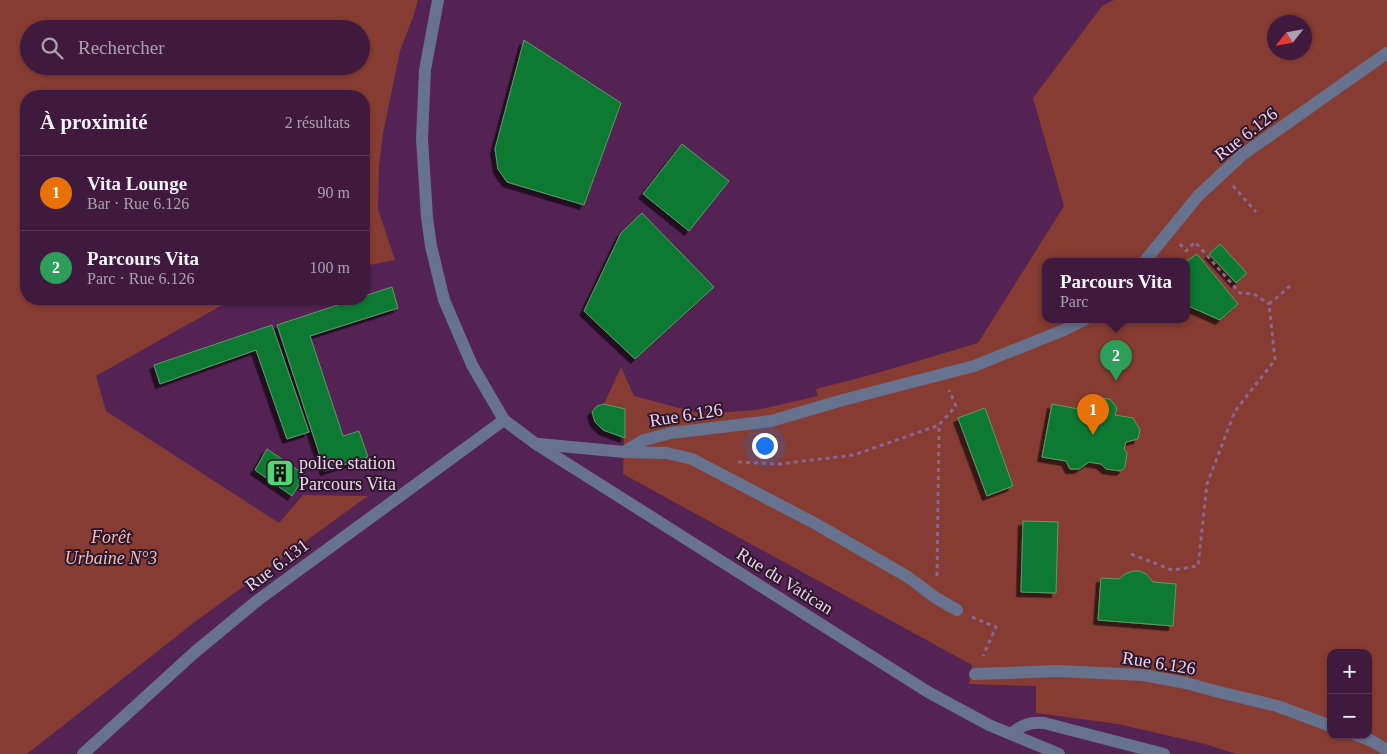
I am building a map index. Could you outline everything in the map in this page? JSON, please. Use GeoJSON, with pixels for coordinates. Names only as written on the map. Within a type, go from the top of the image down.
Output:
{"type":"FeatureCollection","features":[{"type":"Feature","properties":{"kind":"street"},"geometry":{"type":"LineString","coordinates":[[438,0],[425,70],[422,139],[427,217],[431,246],[444,300],[458,335],[472,365],[504,420]]}},
{"type":"Feature","properties":{"kind":"street","name":"Rue 6.126"},"geometry":{"type":"LineString","coordinates":[[1147,258],[1198,196],[1242,155],[1387,53]]}},
{"type":"Feature","properties":{"kind":"street","name":"Rue 6.126"},"geometry":{"type":"LineString","coordinates":[[624,452],[644,440],[671,433],[771,421],[852,397],[974,366],[1078,323]]}},
{"type":"Feature","properties":{"kind":"street","name":"Rue du Vatican"},"geometry":{"type":"LineString","coordinates":[[504,420],[536,444],[928,692],[989,725],[1059,754]]}},
{"type":"Feature","properties":{"kind":"street","name":"Rue 6.131"},"geometry":{"type":"LineString","coordinates":[[83,754],[195,652],[258,600],[504,420]]}},
{"type":"Feature","properties":{"kind":"street"},"geometry":{"type":"LineString","coordinates":[[536,444],[624,452]]}},
{"type":"Feature","properties":{"kind":"street","name":"Rue 6.126"},"geometry":{"type":"LineString","coordinates":[[624,452],[666,454],[692,459],[833,534],[908,577],[936,598],[957,610]]}},
{"type":"Feature","properties":{"kind":"street","name":"Rue 6.126"},"geometry":{"type":"LineString","coordinates":[[977,674],[1058,670],[1143,675],[1186,683],[1215,692],[1277,706],[1327,725]]}},
{"type":"Feature","properties":{"kind":"street"},"geometry":{"type":"LineString","coordinates":[[1011,734],[1018,728],[1031,722],[1044,723],[1164,754]]}},
{"type":"Feature","properties":{"kind":"street"},"geometry":{"type":"LineString","coordinates":[[1367,739],[1387,750]]}},
{"type":"Feature","properties":{"kind":"path"},"geometry":{"type":"LineString","coordinates":[[1222,174],[1256,212]]}},
{"type":"Feature","properties":{"kind":"path"},"geometry":{"type":"LineString","coordinates":[[1169,233],[1186,251],[1195,242],[1240,293],[1254,294],[1269,304]]}},
{"type":"Feature","properties":{"kind":"path"},"geometry":{"type":"LineString","coordinates":[[1269,304],[1290,286]]}},
{"type":"Feature","properties":{"kind":"path"},"geometry":{"type":"LineString","coordinates":[[1132,554],[1172,570],[1198,566],[1207,484],[1235,411],[1275,360],[1269,304]]}},
{"type":"Feature","properties":{"kind":"path"},"geometry":{"type":"LineString","coordinates":[[731,461],[779,464],[854,454],[939,425],[956,406]]}},
{"type":"Feature","properties":{"kind":"path"},"geometry":{"type":"LineString","coordinates":[[936,598],[939,425]]}},
{"type":"Feature","properties":{"kind":"path"},"geometry":{"type":"LineString","coordinates":[[957,610],[996,627],[977,674]]}},
{"type":"Feature","properties":{"kind":"green space","name":"Forêt Urbaine N°3"},"geometry":{"type":"Polygon","coordinates":[[[0,0],[418,0],[400,51],[383,133],[379,166],[378,209],[395,260],[370,265],[370,90],[20,90],[20,305],[222,305],[96,376],[106,411],[279,523],[303,495],[368,496],[196,621],[27,754],[0,754],[0,0]]]}},
{"type":"Feature","properties":{"kind":"green space"},"geometry":{"type":"Polygon","coordinates":[[[1114,0],[1387,0],[1387,754],[1236,754],[1205,744],[1118,724],[1036,713],[1036,686],[969,684],[972,665],[623,474],[625,409],[604,404],[621,367],[634,396],[702,414],[756,410],[818,396],[816,389],[978,343],[1064,206],[1033,98],[1102,6],[1114,0]]]}},
{"type":"Feature","properties":{"kind":"building"},"geometry":{"type":"Polygon","coordinates":[[[524,40],[621,103],[584,205],[507,182],[498,169],[495,149],[524,40]]]}},
{"type":"Feature","properties":{"kind":"building"},"geometry":{"type":"Polygon","coordinates":[[[682,144],[729,181],[689,231],[643,194],[682,144]]]}},
{"type":"Feature","properties":{"kind":"building"},"geometry":{"type":"Polygon","coordinates":[[[642,213],[714,287],[635,359],[584,311],[621,233],[642,213]]]}},
{"type":"Feature","properties":{"kind":"building"},"geometry":{"type":"Polygon","coordinates":[[[1220,244],[1247,273],[1236,283],[1209,254],[1220,244]]]}},
{"type":"Feature","properties":{"kind":"building"},"geometry":{"type":"Polygon","coordinates":[[[1197,254],[1238,304],[1220,320],[1190,307],[1190,259],[1197,254]]]}},
{"type":"Feature","properties":{"kind":"building"},"geometry":{"type":"Polygon","coordinates":[[[392,287],[398,308],[310,336],[343,436],[359,431],[368,457],[325,471],[277,325],[338,305],[370,305],[370,294],[392,287]]]}},
{"type":"Feature","properties":{"kind":"building"},"geometry":{"type":"Polygon","coordinates":[[[272,325],[309,432],[287,439],[256,350],[160,384],[154,365],[272,325]]]}},
{"type":"Feature","properties":{"kind":"building"},"geometry":{"type":"Polygon","coordinates":[[[1098,398],[1110,399],[1117,408],[1115,415],[1133,418],[1140,430],[1138,439],[1126,442],[1124,449],[1127,453],[1125,467],[1121,471],[1106,469],[1101,464],[1089,462],[1079,469],[1070,469],[1066,461],[1042,457],[1052,404],[1089,411],[1090,403],[1098,398]]]}},
{"type":"Feature","properties":{"kind":"building"},"geometry":{"type":"Polygon","coordinates":[[[604,404],[625,409],[625,438],[603,430],[595,422],[592,412],[597,406],[604,404]]]}},
{"type":"Feature","properties":{"kind":"building"},"geometry":{"type":"Polygon","coordinates":[[[985,408],[1013,486],[987,496],[958,418],[985,408]]]}},
{"type":"Feature","properties":{"kind":"building","name":"police station Parcours Vita"},"geometry":{"type":"Polygon","coordinates":[[[267,449],[305,475],[292,496],[255,470],[267,449]]]}},
{"type":"Feature","properties":{"kind":"building"},"geometry":{"type":"Polygon","coordinates":[[[1023,521],[1058,522],[1056,593],[1021,592],[1023,521]]]}},
{"type":"Feature","properties":{"kind":"building"},"geometry":{"type":"Polygon","coordinates":[[[1133,571],[1146,574],[1153,582],[1176,584],[1173,626],[1098,620],[1101,578],[1119,579],[1133,571]]]}},
{"type":"Feature","properties":{"kind":"place","name":"Parcours Vita"},"geometry":{"type":"Point","coordinates":[1116,381]}},
{"type":"Feature","properties":{"kind":"place","name":"Vita Lounge"},"geometry":{"type":"Point","coordinates":[1093,435]}},
{"type":"Feature","properties":{"kind":"place","name":"police station Parcours Vita"},"geometry":{"type":"Point","coordinates":[280,473]}}]}
